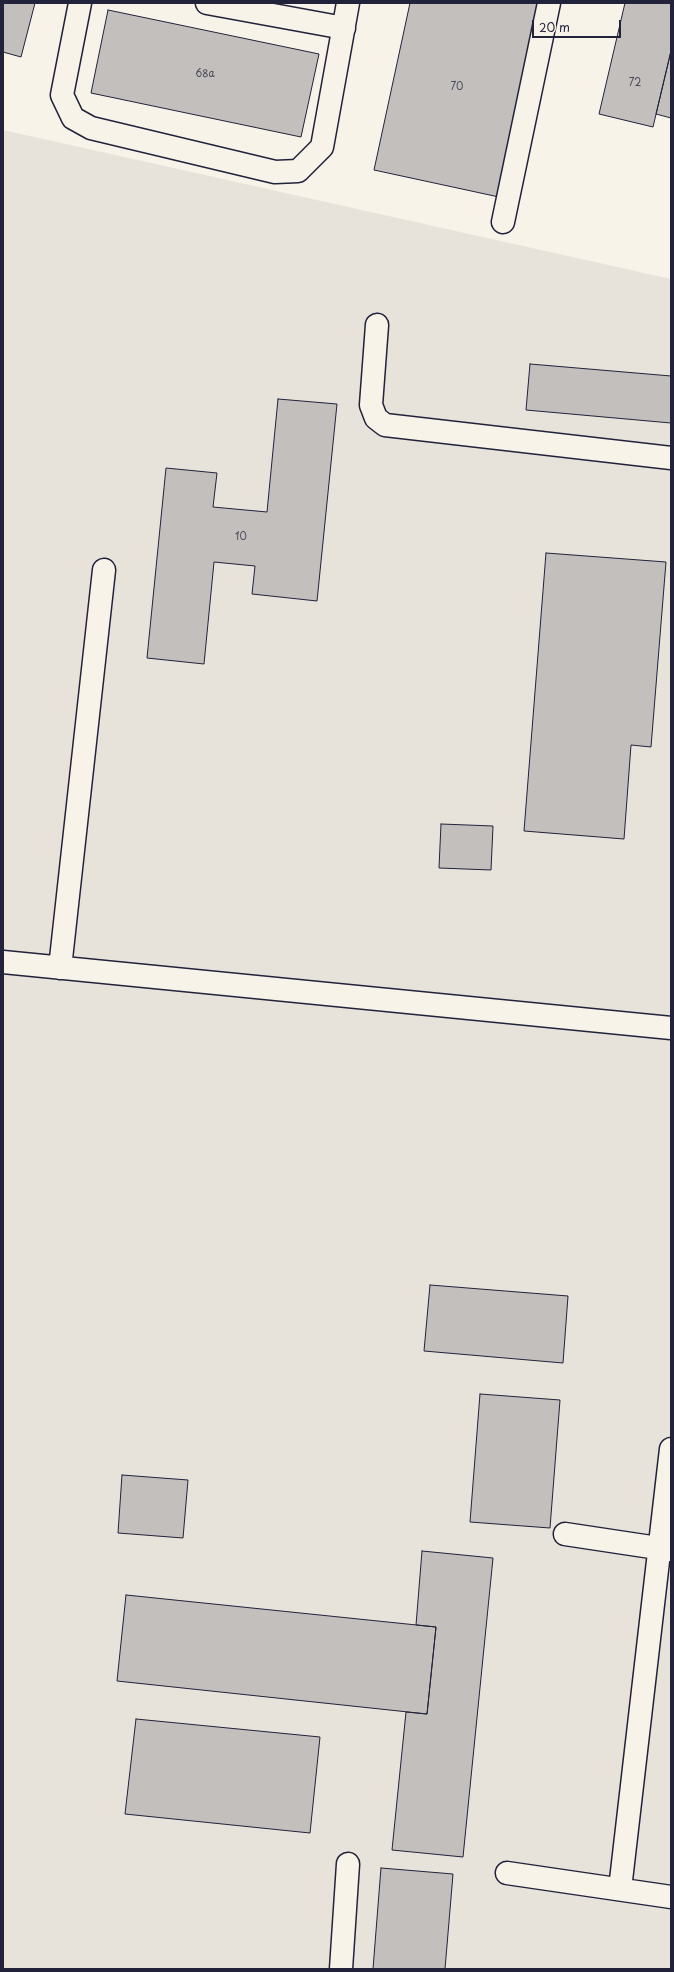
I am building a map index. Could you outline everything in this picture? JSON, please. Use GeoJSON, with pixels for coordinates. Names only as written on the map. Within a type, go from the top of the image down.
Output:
{"type":"FeatureCollection","features":[{"type":"Feature","properties":{"kind":"lane"},"geometry":{"type":"LineString","coordinates":[[80,3],[62,95],[73,118],[91,128],[275,172],[298,172],[322,147],[348,3]]}},
{"type":"Feature","properties":{"kind":"lane"},"geometry":{"type":"LineString","coordinates":[[207,3],[344,28]]}},
{"type":"Feature","properties":{"kind":"lane"},"geometry":{"type":"LineString","coordinates":[[502,222],[549,3]]}},
{"type":"Feature","properties":{"kind":"lane"},"geometry":{"type":"LineString","coordinates":[[377,325],[371,405],[376,418],[385,426],[671,458]]}},
{"type":"Feature","properties":{"kind":"lane"},"geometry":{"type":"LineString","coordinates":[[60,968],[104,570]]}},
{"type":"Feature","properties":{"kind":"lane"},"geometry":{"type":"LineString","coordinates":[[3,962],[671,1028]]}},
{"type":"Feature","properties":{"kind":"lane"},"geometry":{"type":"LineString","coordinates":[[620,1889],[666,1549],[671,1449]]}},
{"type":"Feature","properties":{"kind":"lane"},"geometry":{"type":"LineString","coordinates":[[565,1534],[666,1549]]}},
{"type":"Feature","properties":{"kind":"lane"},"geometry":{"type":"LineString","coordinates":[[341,1969],[348,1864]]}},
{"type":"Feature","properties":{"kind":"lane"},"geometry":{"type":"LineString","coordinates":[[507,1873],[671,1897]]}},
{"type":"Feature","properties":{"kind":"shaded area"},"geometry":{"type":"Polygon","coordinates":[[[3,130],[671,279],[671,1969],[3,1969],[3,130]]]}},
{"type":"Feature","properties":{"kind":"building"},"geometry":{"type":"Polygon","coordinates":[[[3,3],[35,3],[21,57],[3,52],[3,3]]]}},
{"type":"Feature","properties":{"kind":"building"},"geometry":{"type":"Polygon","coordinates":[[[410,3],[541,3],[499,197],[374,170],[410,3]]]}},
{"type":"Feature","properties":{"kind":"building"},"geometry":{"type":"Polygon","coordinates":[[[625,3],[671,3],[671,51],[653,127],[599,114],[625,3]]]}},
{"type":"Feature","properties":{"kind":"building"},"geometry":{"type":"Polygon","coordinates":[[[108,10],[319,54],[301,137],[91,93],[108,10]]]}},
{"type":"Feature","properties":{"kind":"building"},"geometry":{"type":"Polygon","coordinates":[[[671,51],[671,118],[656,114],[671,51]]]}},
{"type":"Feature","properties":{"kind":"building"},"geometry":{"type":"Polygon","coordinates":[[[530,364],[671,376],[671,423],[526,410],[530,364]]]}},
{"type":"Feature","properties":{"kind":"building"},"geometry":{"type":"Polygon","coordinates":[[[278,399],[337,404],[317,601],[252,594],[255,566],[214,562],[204,664],[147,658],[166,468],[217,473],[213,507],[267,512],[278,399]]]}},
{"type":"Feature","properties":{"kind":"building"},"geometry":{"type":"Polygon","coordinates":[[[546,553],[666,562],[651,747],[631,745],[624,839],[524,831],[546,553]]]}},
{"type":"Feature","properties":{"kind":"building"},"geometry":{"type":"Polygon","coordinates":[[[441,824],[493,826],[491,870],[439,868],[441,824]]]}},
{"type":"Feature","properties":{"kind":"building"},"geometry":{"type":"Polygon","coordinates":[[[430,1285],[568,1296],[563,1363],[424,1351],[430,1285]]]}},
{"type":"Feature","properties":{"kind":"building"},"geometry":{"type":"Polygon","coordinates":[[[480,1394],[560,1400],[550,1528],[470,1522],[480,1394]]]}},
{"type":"Feature","properties":{"kind":"building"},"geometry":{"type":"Polygon","coordinates":[[[122,1475],[188,1480],[183,1538],[118,1533],[122,1475]]]}},
{"type":"Feature","properties":{"kind":"building"},"geometry":{"type":"Polygon","coordinates":[[[422,1551],[493,1558],[463,1857],[392,1850],[406,1712],[427,1714],[436,1627],[416,1625],[422,1551]]]}},
{"type":"Feature","properties":{"kind":"building"},"geometry":{"type":"Polygon","coordinates":[[[126,1595],[436,1627],[427,1714],[117,1681],[126,1595]]]}},
{"type":"Feature","properties":{"kind":"building"},"geometry":{"type":"Polygon","coordinates":[[[136,1719],[320,1737],[310,1833],[125,1814],[136,1719]]]}},
{"type":"Feature","properties":{"kind":"building"},"geometry":{"type":"Polygon","coordinates":[[[381,1868],[453,1874],[445,1969],[373,1969],[381,1868]]]}}]}
